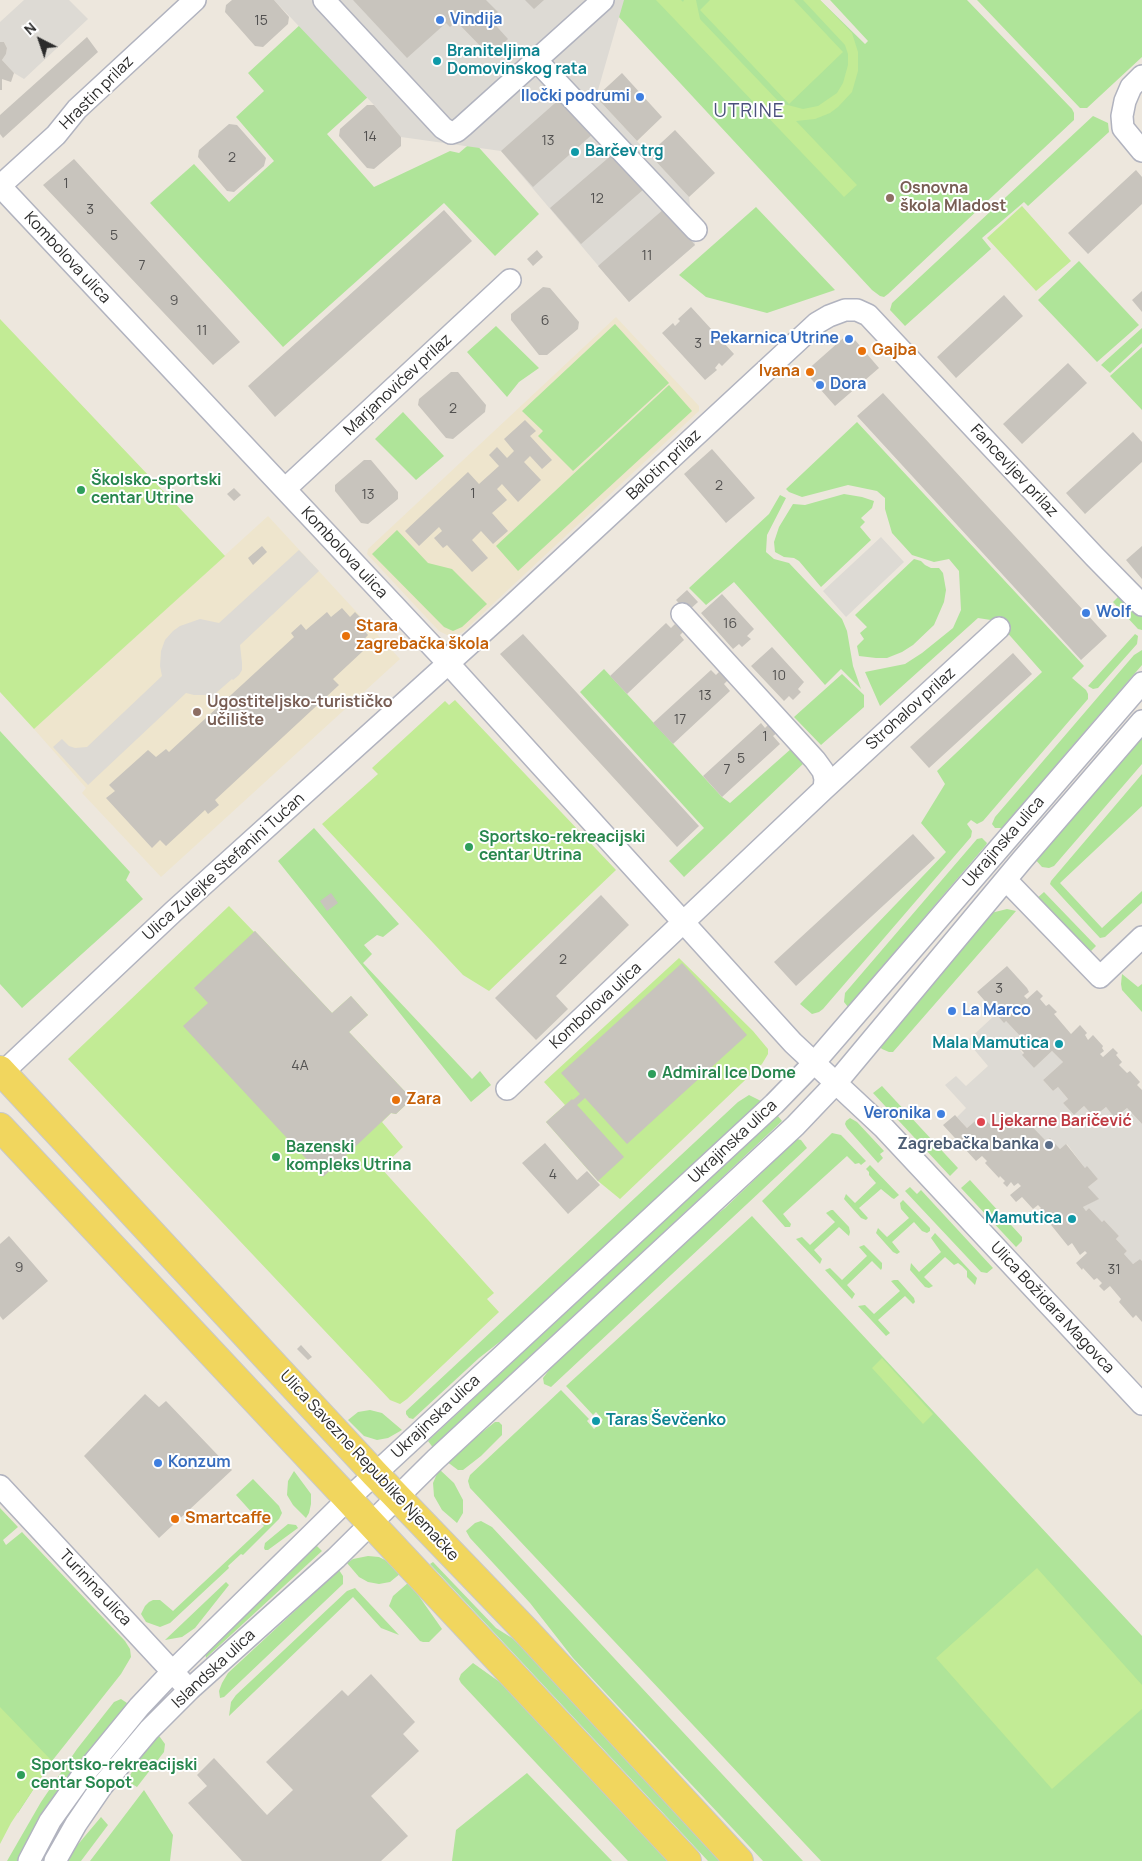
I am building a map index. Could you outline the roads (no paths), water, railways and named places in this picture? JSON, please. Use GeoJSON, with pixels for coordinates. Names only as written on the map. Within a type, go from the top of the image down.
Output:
{"type":"FeatureCollection","features":[{"type":"Feature","properties":{"kind":"main road","name":"Ulica Savezne Republike Njemačke"},"geometry":{"type":"LineString","coordinates":[[1,1071],[375,1474],[526,1631],[739,1861]]}},
{"type":"Feature","properties":{"kind":"main road"},"geometry":{"type":"LineString","coordinates":[[0,1127],[687,1861]]}},
{"type":"Feature","properties":{"kind":"street","name":"Hrastin prilaz"},"geometry":{"type":"LineString","coordinates":[[0,186],[67,122],[77,109],[195,0]]}},
{"type":"Feature","properties":{"kind":"street"},"geometry":{"type":"LineString","coordinates":[[324,0],[439,124],[446,131],[451,132],[457,131],[463,126],[603,0]]}},
{"type":"Feature","properties":{"kind":"street"},"geometry":{"type":"LineString","coordinates":[[536,60],[696,230]]}},
{"type":"Feature","properties":{"kind":"street"},"geometry":{"type":"LineString","coordinates":[[1142,76],[1131,87],[1125,101],[1122,116],[1123,128],[1142,151]]}},
{"type":"Feature","properties":{"kind":"street","name":"Kombolova ulica"},"geometry":{"type":"LineString","coordinates":[[0,186],[448,663],[793,1043],[814,1063]]}},
{"type":"Feature","properties":{"kind":"street","name":"Marjanovićev prilaz"},"geometry":{"type":"LineString","coordinates":[[285,489],[510,280]]}},
{"type":"Feature","properties":{"kind":"street","name":"Balotin prilaz"},"geometry":{"type":"LineString","coordinates":[[448,663],[817,323],[845,310],[857,310],[868,315],[888,336]]}},
{"type":"Feature","properties":{"kind":"street","name":"Fancevljev prilaz"},"geometry":{"type":"LineString","coordinates":[[888,336],[1142,605]]}},
{"type":"Feature","properties":{"kind":"street"},"geometry":{"type":"LineString","coordinates":[[682,614],[815,760],[823,771],[825,779],[824,789]]}},
{"type":"Feature","properties":{"kind":"street","name":"Strohalov prilaz"},"geometry":{"type":"LineString","coordinates":[[685,922],[824,789],[999,628]]}},
{"type":"Feature","properties":{"kind":"street","name":"Ulica Zulejke Stefanini Tućan"},"geometry":{"type":"LineString","coordinates":[[1,1071],[174,911],[448,663]]}},
{"type":"Feature","properties":{"kind":"street","name":"Ukrajinska ulica"},"geometry":{"type":"LineString","coordinates":[[348,1499],[774,1104],[814,1063],[1142,683]]}},
{"type":"Feature","properties":{"kind":"street","name":"Ukrajinska ulica"},"geometry":{"type":"LineString","coordinates":[[398,1498],[436,1460],[795,1126],[836,1083],[1142,721]]}},
{"type":"Feature","properties":{"kind":"street"},"geometry":{"type":"LineString","coordinates":[[1006,880],[1100,977],[1142,937]]}},
{"type":"Feature","properties":{"kind":"street","name":"Kombolova ulica"},"geometry":{"type":"LineString","coordinates":[[507,1089],[685,922]]}},
{"type":"Feature","properties":{"kind":"street","name":"Ulica Božidara Magovca"},"geometry":{"type":"LineString","coordinates":[[814,1063],[884,1128],[1142,1404]]}},
{"type":"Feature","properties":{"kind":"street","name":"Turinina ulica"},"geometry":{"type":"LineString","coordinates":[[0,1486],[172,1672],[190,1689]]}},
{"type":"Feature","properties":{"kind":"street","name":"Islandska ulica"},"geometry":{"type":"LineString","coordinates":[[54,1861],[102,1786],[149,1730],[190,1689],[284,1606],[398,1498]]}},
{"type":"Feature","properties":{"kind":"street","name":"Islandska ulica"},"geometry":{"type":"LineString","coordinates":[[28,1861],[50,1821],[80,1779],[139,1707],[172,1672],[348,1499]]}},
{"type":"Feature","properties":{"kind":"place","name":"Vindija"},"geometry":{"type":"Point","coordinates":[440,20]}},
{"type":"Feature","properties":{"kind":"place","name":"Braniteljima Domovinskog rata"},"geometry":{"type":"Point","coordinates":[437,61]}},
{"type":"Feature","properties":{"kind":"place","name":"Iločki podrumi"},"geometry":{"type":"Point","coordinates":[640,97]}},
{"type":"Feature","properties":{"kind":"place","name":"Barčev trg"},"geometry":{"type":"Point","coordinates":[575,152]}},
{"type":"Feature","properties":{"kind":"place","name":"Osnovna škola Mladost"},"geometry":{"type":"Point","coordinates":[890,198]}},
{"type":"Feature","properties":{"kind":"place","name":"Pekarnica Utrine"},"geometry":{"type":"Point","coordinates":[849,339]}},
{"type":"Feature","properties":{"kind":"place","name":"Gajba"},"geometry":{"type":"Point","coordinates":[862,351]}},
{"type":"Feature","properties":{"kind":"place","name":"Ivana"},"geometry":{"type":"Point","coordinates":[810,372]}},
{"type":"Feature","properties":{"kind":"place","name":"Dora"},"geometry":{"type":"Point","coordinates":[820,385]}},
{"type":"Feature","properties":{"kind":"place","name":"Školsko-sportski centar Utrine"},"geometry":{"type":"Point","coordinates":[81,490]}},
{"type":"Feature","properties":{"kind":"place","name":"Wolf"},"geometry":{"type":"Point","coordinates":[1086,613]}},
{"type":"Feature","properties":{"kind":"place","name":"Stara zagrebačka škola"},"geometry":{"type":"Point","coordinates":[346,636]}},
{"type":"Feature","properties":{"kind":"place","name":"Ugostiteljsko-turističko učilište"},"geometry":{"type":"Point","coordinates":[197,712]}},
{"type":"Feature","properties":{"kind":"place","name":"Sportsko-rekreacijski centar Utrina"},"geometry":{"type":"Point","coordinates":[469,847]}},
{"type":"Feature","properties":{"kind":"place","name":"La Marco"},"geometry":{"type":"Point","coordinates":[952,1011]}},
{"type":"Feature","properties":{"kind":"place","name":"Mala Mamutica"},"geometry":{"type":"Point","coordinates":[1059,1044]}},
{"type":"Feature","properties":{"kind":"place","name":"Admiral Ice Dome"},"geometry":{"type":"Point","coordinates":[652,1074]}},
{"type":"Feature","properties":{"kind":"place","name":"Zara"},"geometry":{"type":"Point","coordinates":[396,1100]}},
{"type":"Feature","properties":{"kind":"place","name":"Veronika"},"geometry":{"type":"Point","coordinates":[941,1114]}},
{"type":"Feature","properties":{"kind":"place","name":"Ljekarne Baričević"},"geometry":{"type":"Point","coordinates":[981,1122]}},
{"type":"Feature","properties":{"kind":"place","name":"Zagrebačka banka"},"geometry":{"type":"Point","coordinates":[1049,1145]}},
{"type":"Feature","properties":{"kind":"place","name":"Bazenski kompleks Utrina"},"geometry":{"type":"Point","coordinates":[276,1157]}},
{"type":"Feature","properties":{"kind":"place","name":"Mamutica"},"geometry":{"type":"Point","coordinates":[1072,1219]}},
{"type":"Feature","properties":{"kind":"place","name":"Taras Ševčenko"},"geometry":{"type":"Point","coordinates":[596,1421]}},
{"type":"Feature","properties":{"kind":"place","name":"Konzum"},"geometry":{"type":"Point","coordinates":[158,1463]}},
{"type":"Feature","properties":{"kind":"place","name":"Smartcaffe"},"geometry":{"type":"Point","coordinates":[175,1519]}},
{"type":"Feature","properties":{"kind":"place","name":"Sportsko-rekreacijski centar Sopot"},"geometry":{"type":"Point","coordinates":[21,1775]}},
{"type":"Feature","properties":{"kind":"district","name":"UTRINE"},"geometry":{"type":"Point","coordinates":[749,112]}}]}
